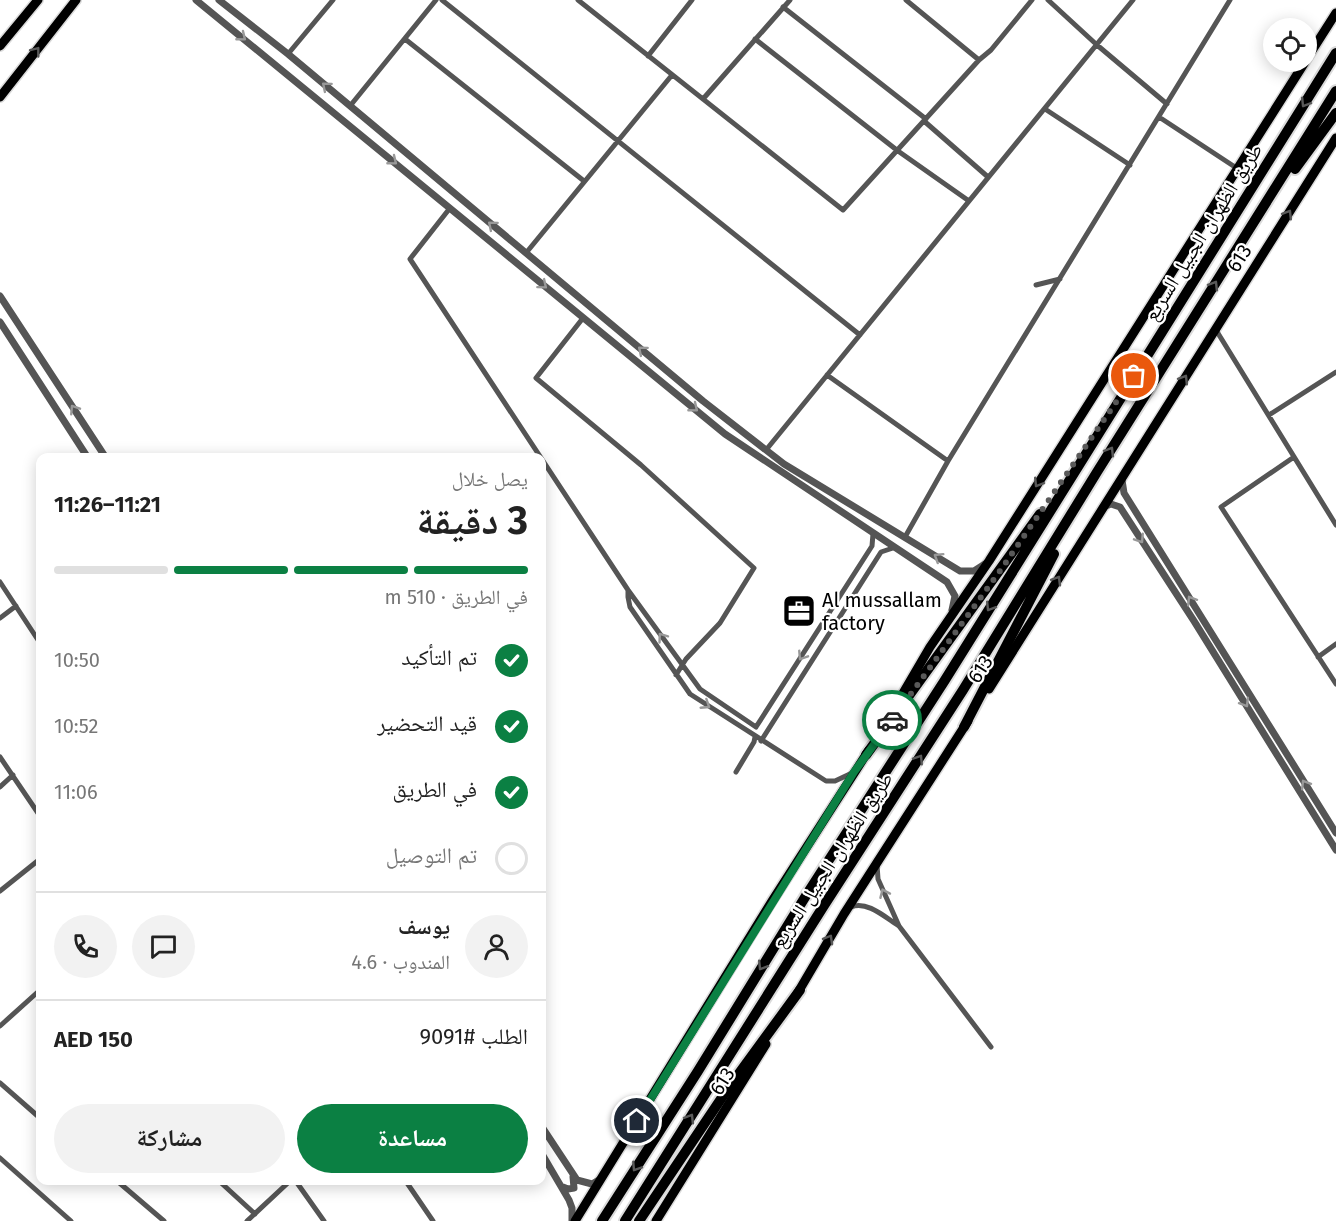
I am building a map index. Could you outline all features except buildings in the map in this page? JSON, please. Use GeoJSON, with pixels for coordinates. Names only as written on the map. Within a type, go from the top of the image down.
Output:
{"type":"FeatureCollection","features":[{"type":"Feature","properties":{"kind":"highway","name":"طريق الظهران الجبيل السريع"},"geometry":{"type":"LineString","coordinates":[[602,1221],[813,884],[945,680],[1111,410],[1336,53]]}},
{"type":"Feature","properties":{"kind":"highway","name":"طريق الظهران الجبيل السريع"},"geometry":{"type":"LineString","coordinates":[[625,1221],[963,690],[1096,472],[1336,91]]}},
{"type":"Feature","properties":{"kind":"highway"},"geometry":{"type":"LineString","coordinates":[[1246,234],[1336,113]]}},
{"type":"Feature","properties":{"kind":"highway"},"geometry":{"type":"LineString","coordinates":[[866,755],[1000,571],[1111,410]]}},
{"type":"Feature","properties":{"kind":"highway"},"geometry":{"type":"LineString","coordinates":[[964,727],[1096,472]]}},
{"type":"Feature","properties":{"kind":"highway"},"geometry":{"type":"LineString","coordinates":[[639,1221],[727,1090],[800,990]]}},
{"type":"Feature","properties":{"kind":"main road"},"geometry":{"type":"LineString","coordinates":[[0,46],[38,0]]}},
{"type":"Feature","properties":{"kind":"main road"},"geometry":{"type":"LineString","coordinates":[[0,97],[76,0]]}},
{"type":"Feature","properties":{"kind":"main road"},"geometry":{"type":"LineString","coordinates":[[1317,43],[1336,13]]}},
{"type":"Feature","properties":{"kind":"main road"},"geometry":{"type":"LineString","coordinates":[[573,1221],[866,755],[930,647],[989,561],[1299,72]]}},
{"type":"Feature","properties":{"kind":"main road","name":"613"},"geometry":{"type":"LineString","coordinates":[[656,1221],[879,858],[1336,138]]}},
{"type":"Feature","properties":{"kind":"street"},"geometry":{"type":"LineString","coordinates":[[196,0],[725,434],[947,582],[953,589],[954,604],[948,621]]}},
{"type":"Feature","properties":{"kind":"street"},"geometry":{"type":"LineString","coordinates":[[219,0],[288,54],[703,401],[784,464],[960,571],[974,571],[989,561]]}},
{"type":"Feature","properties":{"kind":"street"},"geometry":{"type":"LineString","coordinates":[[288,54],[333,0]]}},
{"type":"Feature","properties":{"kind":"street"},"geometry":{"type":"LineString","coordinates":[[350,106],[436,0]]}},
{"type":"Feature","properties":{"kind":"street"},"geometry":{"type":"LineString","coordinates":[[442,0],[860,335]]}},
{"type":"Feature","properties":{"kind":"street"},"geometry":{"type":"LineString","coordinates":[[578,0],[843,210],[979,60],[991,50],[1032,0]]}},
{"type":"Feature","properties":{"kind":"street"},"geometry":{"type":"LineString","coordinates":[[648,56],[692,0]]}},
{"type":"Feature","properties":{"kind":"street"},"geometry":{"type":"LineString","coordinates":[[703,99],[790,0]]}},
{"type":"Feature","properties":{"kind":"street"},"geometry":{"type":"LineString","coordinates":[[906,0],[979,60]]}},
{"type":"Feature","properties":{"kind":"street"},"geometry":{"type":"LineString","coordinates":[[1048,0],[1096,45],[1167,104]]}},
{"type":"Feature","properties":{"kind":"street"},"geometry":{"type":"LineString","coordinates":[[766,450],[1133,0]]}},
{"type":"Feature","properties":{"kind":"street"},"geometry":{"type":"LineString","coordinates":[[905,537],[948,461],[1230,0]]}},
{"type":"Feature","properties":{"kind":"street"},"geometry":{"type":"LineString","coordinates":[[783,7],[925,120],[988,177]]}},
{"type":"Feature","properties":{"kind":"street"},"geometry":{"type":"LineString","coordinates":[[405,39],[584,181]]}},
{"type":"Feature","properties":{"kind":"street"},"geometry":{"type":"LineString","coordinates":[[755,39],[898,151],[969,201]]}},
{"type":"Feature","properties":{"kind":"street"},"geometry":{"type":"LineString","coordinates":[[526,253],[672,75]]}},
{"type":"Feature","properties":{"kind":"street"},"geometry":{"type":"LineString","coordinates":[[1045,109],[1130,165]]}},
{"type":"Feature","properties":{"kind":"street"},"geometry":{"type":"LineString","coordinates":[[1159,117],[1238,169]]}},
{"type":"Feature","properties":{"kind":"street"},"geometry":{"type":"LineString","coordinates":[[450,208],[410,260],[537,453]]}},
{"type":"Feature","properties":{"kind":"street"},"geometry":{"type":"LineString","coordinates":[[1036,285],[1060,279]]}},
{"type":"Feature","properties":{"kind":"street"},"geometry":{"type":"LineString","coordinates":[[0,296],[103,453]]}},
{"type":"Feature","properties":{"kind":"street"},"geometry":{"type":"LineString","coordinates":[[583,318],[536,378],[641,465],[754,568],[720,623],[682,664],[676,675]]}},
{"type":"Feature","properties":{"kind":"street"},"geometry":{"type":"LineString","coordinates":[[0,322],[85,453]]}},
{"type":"Feature","properties":{"kind":"street"},"geometry":{"type":"LineString","coordinates":[[1215,330],[1336,525]]}},
{"type":"Feature","properties":{"kind":"street"},"geometry":{"type":"LineString","coordinates":[[1269,415],[1336,372]]}},
{"type":"Feature","properties":{"kind":"street"},"geometry":{"type":"LineString","coordinates":[[827,375],[948,461]]}},
{"type":"Feature","properties":{"kind":"street"},"geometry":{"type":"LineString","coordinates":[[1294,457],[1221,507],[1336,684]]}},
{"type":"Feature","properties":{"kind":"street"},"geometry":{"type":"LineString","coordinates":[[546,466],[628,590],[700,689],[756,727]]}},
{"type":"Feature","properties":{"kind":"street"},"geometry":{"type":"LineString","coordinates":[[1124,474],[1122,484],[1124,493],[1336,833]]}},
{"type":"Feature","properties":{"kind":"street"},"geometry":{"type":"LineString","coordinates":[[1101,508],[1111,504],[1120,507],[1199,628],[1336,850]]}},
{"type":"Feature","properties":{"kind":"street"},"geometry":{"type":"LineString","coordinates":[[1329,512],[1336,507]]}},
{"type":"Feature","properties":{"kind":"street"},"geometry":{"type":"LineString","coordinates":[[736,772],[754,742],[756,727],[872,546],[873,534]]}},
{"type":"Feature","properties":{"kind":"street"},"geometry":{"type":"LineString","coordinates":[[761,741],[882,552],[893,548]]}},
{"type":"Feature","properties":{"kind":"street"},"geometry":{"type":"LineString","coordinates":[[0,582],[36,636]]}},
{"type":"Feature","properties":{"kind":"street"},"geometry":{"type":"LineString","coordinates":[[628,590],[630,608],[690,694],[826,781],[835,781],[854,772]]}},
{"type":"Feature","properties":{"kind":"street"},"geometry":{"type":"LineString","coordinates":[[843,590],[845,609]]}},
{"type":"Feature","properties":{"kind":"street"},"geometry":{"type":"LineString","coordinates":[[0,618],[16,606]]}},
{"type":"Feature","properties":{"kind":"street"},"geometry":{"type":"LineString","coordinates":[[1318,657],[1336,644]]}},
{"type":"Feature","properties":{"kind":"street"},"geometry":{"type":"LineString","coordinates":[[0,757],[36,810]]}},
{"type":"Feature","properties":{"kind":"street"},"geometry":{"type":"LineString","coordinates":[[0,787],[13,776]]}},
{"type":"Feature","properties":{"kind":"street"},"geometry":{"type":"LineString","coordinates":[[879,858],[878,879],[899,926],[991,1047]]}},
{"type":"Feature","properties":{"kind":"street"},"geometry":{"type":"LineString","coordinates":[[0,891],[36,862]]}},
{"type":"Feature","properties":{"kind":"street"},"geometry":{"type":"LineString","coordinates":[[844,914],[855,905],[866,905],[899,926]]}},
{"type":"Feature","properties":{"kind":"street"},"geometry":{"type":"LineString","coordinates":[[0,1026],[36,994]]}},
{"type":"Feature","properties":{"kind":"street"},"geometry":{"type":"LineString","coordinates":[[0,1083],[34,1112]]}},
{"type":"Feature","properties":{"kind":"street"},"geometry":{"type":"LineString","coordinates":[[546,1133],[577,1180],[587,1184],[596,1182],[603,1176]]}},
{"type":"Feature","properties":{"kind":"street"},"geometry":{"type":"LineString","coordinates":[[0,1158],[71,1221]]}},
{"type":"Feature","properties":{"kind":"street"},"geometry":{"type":"LineString","coordinates":[[546,1161],[572,1208],[573,1221]]}},
{"type":"Feature","properties":{"kind":"street"},"geometry":{"type":"LineString","coordinates":[[562,1187],[571,1190],[574,1188],[575,1181],[572,1174]]}},
{"type":"Feature","properties":{"kind":"street"},"geometry":{"type":"LineString","coordinates":[[122,1185],[164,1221]]}},
{"type":"Feature","properties":{"kind":"street"},"geometry":{"type":"LineString","coordinates":[[223,1185],[255,1214]]}},
{"type":"Feature","properties":{"kind":"street"},"geometry":{"type":"LineString","coordinates":[[247,1221],[287,1185]]}},
{"type":"Feature","properties":{"kind":"street"},"geometry":{"type":"LineString","coordinates":[[297,1185],[324,1221]]}},
{"type":"Feature","properties":{"kind":"street"},"geometry":{"type":"LineString","coordinates":[[408,1185],[433,1221]]}},
{"type":"Feature","properties":{"kind":"way so far"},"geometry":{"type":"LineString","coordinates":[[892,720],[1000,571],[1134,376]]}},
{"type":"Feature","properties":{"kind":"place","name":"Al mussallam factory"},"geometry":{"type":"Point","coordinates":[799,611]}},
{"type":"Feature","properties":{"kind":"route"},"geometry":{"type":"LineString","coordinates":[[637,1121],[854,772],[892,720]]}}]}
